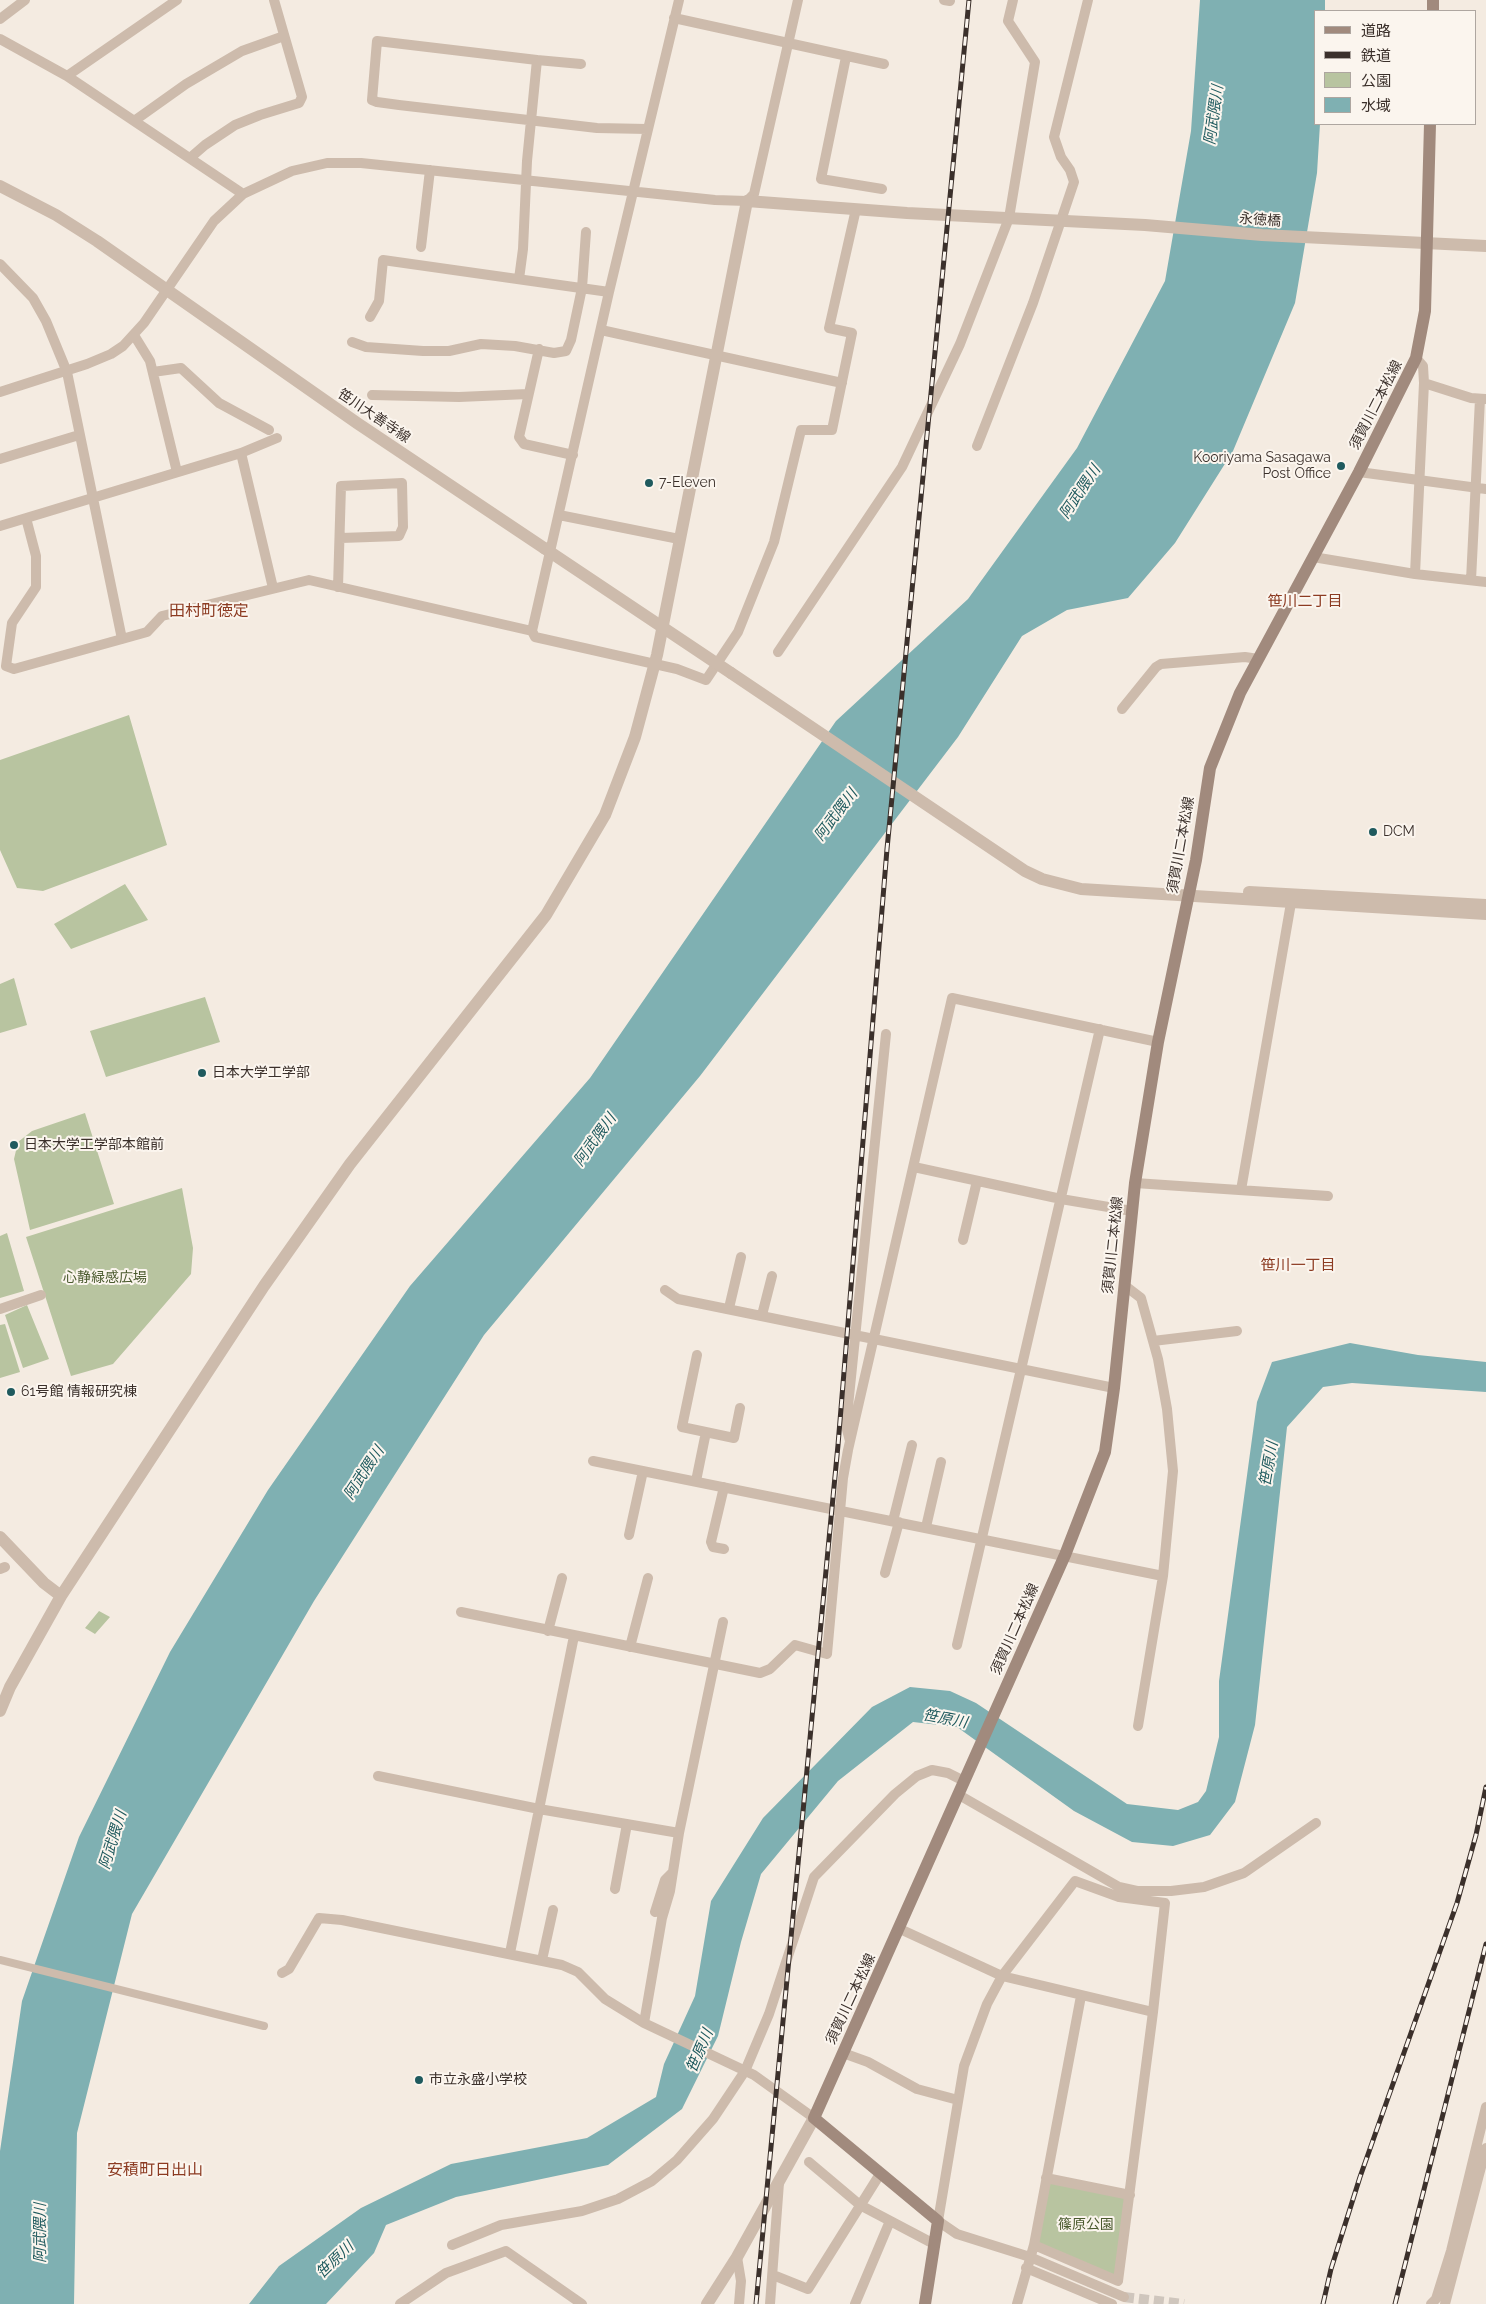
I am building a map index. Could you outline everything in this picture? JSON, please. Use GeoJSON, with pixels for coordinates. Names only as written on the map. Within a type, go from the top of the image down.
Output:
{"type":"FeatureCollection","features":[{"type":"Feature","properties":{"kind":"main road","name":"須賀川二本松線"},"geometry":{"type":"LineString","coordinates":[[814,2118],[900,1929],[1065,1555],[1105,1452],[1114,1388],[1135,1183],[1158,1042],[1188,894],[1210,768],[1227,722],[1258,659],[1359,472],[1416,358],[1425,311],[1430,125]]}},
{"type":"Feature","properties":{"kind":"main road"},"geometry":{"type":"LineString","coordinates":[[814,2118],[938,2221],[925,2304]]}},
{"type":"Feature","properties":{"kind":"street"},"geometry":{"type":"LineString","coordinates":[[0,19],[24,0]]}},
{"type":"Feature","properties":{"kind":"street"},"geometry":{"type":"LineString","coordinates":[[67,76],[177,0]]}},
{"type":"Feature","properties":{"kind":"street"},"geometry":{"type":"LineString","coordinates":[[190,158],[205,145],[235,125],[299,103],[302,97],[274,0]]}},
{"type":"Feature","properties":{"kind":"street"},"geometry":{"type":"LineString","coordinates":[[678,0],[608,292],[602,330],[532,631],[535,637],[677,668],[706,680],[733,641],[774,542],[801,430],[832,430],[852,333],[829,328],[856,209]]}},
{"type":"Feature","properties":{"kind":"street"},"geometry":{"type":"LineString","coordinates":[[0,1711],[10,1687],[61,1596],[264,1286],[350,1164],[546,915],[604,815],[635,737],[655,664],[747,201],[754,194],[798,0]]}},
{"type":"Feature","properties":{"kind":"street"},"geometry":{"type":"LineString","coordinates":[[778,652],[902,467],[960,344],[1009,218],[1035,62],[1008,21],[1013,0]]}},
{"type":"Feature","properties":{"kind":"street"},"geometry":{"type":"LineString","coordinates":[[977,446],[1033,303],[1074,182],[1070,170],[1060,157],[1054,137],[1088,0]]}},
{"type":"Feature","properties":{"kind":"street"},"geometry":{"type":"LineString","coordinates":[[674,18],[789,45],[884,64]]}},
{"type":"Feature","properties":{"kind":"street"},"geometry":{"type":"LineString","coordinates":[[134,121],[186,84],[242,51],[284,36]]}},
{"type":"Feature","properties":{"kind":"street"},"geometry":{"type":"LineString","coordinates":[[0,39],[67,76],[243,194]]}},
{"type":"Feature","properties":{"kind":"street"},"geometry":{"type":"LineString","coordinates":[[581,64],[378,41],[372,100],[597,128],[647,129]]}},
{"type":"Feature","properties":{"kind":"street"},"geometry":{"type":"LineString","coordinates":[[846,57],[821,178],[882,189]]}},
{"type":"Feature","properties":{"kind":"street"},"geometry":{"type":"LineString","coordinates":[[519,279],[523,249],[527,161],[537,60]]}},
{"type":"Feature","properties":{"kind":"street"},"geometry":{"type":"LineString","coordinates":[[0,392],[67,372],[112,354],[134,335],[214,221],[243,194],[292,170],[327,163],[361,163],[715,200],[747,201]]}},
{"type":"Feature","properties":{"kind":"street"},"geometry":{"type":"LineString","coordinates":[[420,247],[430,170]]}},
{"type":"Feature","properties":{"kind":"street","name":"笹川大善寺線"},"geometry":{"type":"LineString","coordinates":[[0,186],[56,215],[544,548],[1025,871],[1062,885],[1080,889],[1188,894]]}},
{"type":"Feature","properties":{"kind":"street","name":"永徳橋"},"geometry":{"type":"LineString","coordinates":[[747,201],[1145,225],[1262,235],[1426,245],[1486,246]]}},
{"type":"Feature","properties":{"kind":"street"},"geometry":{"type":"LineString","coordinates":[[352,342],[366,347],[433,352],[481,344],[539,348],[558,353],[568,349],[582,288],[586,232]]}},
{"type":"Feature","properties":{"kind":"street"},"geometry":{"type":"LineString","coordinates":[[370,317],[379,301],[383,260],[608,292]]}},
{"type":"Feature","properties":{"kind":"street"},"geometry":{"type":"LineString","coordinates":[[0,264],[33,298],[46,321],[67,372],[91,497],[122,639]]}},
{"type":"Feature","properties":{"kind":"street"},"geometry":{"type":"LineString","coordinates":[[602,330],[842,384]]}},
{"type":"Feature","properties":{"kind":"street"},"geometry":{"type":"LineString","coordinates":[[134,335],[150,361],[177,472]]}},
{"type":"Feature","properties":{"kind":"street"},"geometry":{"type":"LineString","coordinates":[[539,348],[519,437],[522,443],[573,455]]}},
{"type":"Feature","properties":{"kind":"street"},"geometry":{"type":"LineString","coordinates":[[1415,574],[1424,383],[1423,366],[1416,358]]}},
{"type":"Feature","properties":{"kind":"street"},"geometry":{"type":"LineString","coordinates":[[153,372],[181,368],[218,403],[269,430]]}},
{"type":"Feature","properties":{"kind":"street"},"geometry":{"type":"LineString","coordinates":[[1424,383],[1483,399],[1481,489],[1471,580]]}},
{"type":"Feature","properties":{"kind":"street"},"geometry":{"type":"LineString","coordinates":[[372,395],[459,397],[528,394]]}},
{"type":"Feature","properties":{"kind":"street"},"geometry":{"type":"LineString","coordinates":[[0,459],[79,435]]}},
{"type":"Feature","properties":{"kind":"street"},"geometry":{"type":"LineString","coordinates":[[0,526],[241,453],[277,438]]}},
{"type":"Feature","properties":{"kind":"street"},"geometry":{"type":"LineString","coordinates":[[241,453],[273,588]]}},
{"type":"Feature","properties":{"kind":"street"},"geometry":{"type":"LineString","coordinates":[[1359,472],[1481,489]]}},
{"type":"Feature","properties":{"kind":"street"},"geometry":{"type":"LineString","coordinates":[[338,587],[341,538],[341,486],[402,483],[403,527],[399,536],[341,538]]}},
{"type":"Feature","properties":{"kind":"street"},"geometry":{"type":"LineString","coordinates":[[559,515],[679,539]]}},
{"type":"Feature","properties":{"kind":"street"},"geometry":{"type":"LineString","coordinates":[[26,518],[36,556],[36,587],[12,623],[6,666],[14,669],[147,632],[162,616],[309,580],[532,631]]}},
{"type":"Feature","properties":{"kind":"street"},"geometry":{"type":"LineString","coordinates":[[1313,557],[1415,574],[1486,582]]}},
{"type":"Feature","properties":{"kind":"street"},"geometry":{"type":"LineString","coordinates":[[1122,709],[1156,667],[1161,664],[1244,657],[1258,659]]}},
{"type":"Feature","properties":{"kind":"street"},"geometry":{"type":"LineString","coordinates":[[1188,894],[1253,892],[1440,907],[1486,914]]}},
{"type":"Feature","properties":{"kind":"street"},"geometry":{"type":"LineString","coordinates":[[1188,894],[1292,903],[1440,907],[1486,905]]}},
{"type":"Feature","properties":{"kind":"street"},"geometry":{"type":"LineString","coordinates":[[1241,1190],[1292,903]]}},
{"type":"Feature","properties":{"kind":"street"},"geometry":{"type":"LineString","coordinates":[[460,1612],[760,1673],[770,1669],[795,1645],[827,1654],[843,1478],[952,998],[1158,1042]]}},
{"type":"Feature","properties":{"kind":"street"},"geometry":{"type":"LineString","coordinates":[[957,1645],[1100,1030]]}},
{"type":"Feature","properties":{"kind":"street"},"geometry":{"type":"LineString","coordinates":[[850,1442],[846,1426],[886,1034]]}},
{"type":"Feature","properties":{"kind":"street"},"geometry":{"type":"LineString","coordinates":[[914,1168],[1061,1200],[1132,1211]]}},
{"type":"Feature","properties":{"kind":"street"},"geometry":{"type":"LineString","coordinates":[[963,1240],[977,1181]]}},
{"type":"Feature","properties":{"kind":"street"},"geometry":{"type":"LineString","coordinates":[[1135,1183],[1328,1196]]}},
{"type":"Feature","properties":{"kind":"street"},"geometry":{"type":"LineString","coordinates":[[729,1308],[741,1257]]}},
{"type":"Feature","properties":{"kind":"street"},"geometry":{"type":"LineString","coordinates":[[762,1315],[772,1276]]}},
{"type":"Feature","properties":{"kind":"street"},"geometry":{"type":"LineString","coordinates":[[1124,1285],[1141,1298],[1153,1340],[1167,1409],[1173,1471],[1163,1576],[1138,1726]]}},
{"type":"Feature","properties":{"kind":"street"},"geometry":{"type":"LineString","coordinates":[[665,1290],[678,1299],[1114,1388]]}},
{"type":"Feature","properties":{"kind":"street"},"geometry":{"type":"LineString","coordinates":[[0,1309],[41,1295]]}},
{"type":"Feature","properties":{"kind":"street"},"geometry":{"type":"LineString","coordinates":[[1153,1340],[1237,1331]]}},
{"type":"Feature","properties":{"kind":"street"},"geometry":{"type":"LineString","coordinates":[[697,1355],[682,1427],[734,1438],[740,1408]]}},
{"type":"Feature","properties":{"kind":"street"},"geometry":{"type":"LineString","coordinates":[[696,1481],[706,1432]]}},
{"type":"Feature","properties":{"kind":"street"},"geometry":{"type":"LineString","coordinates":[[885,1573],[912,1445]]}},
{"type":"Feature","properties":{"kind":"street"},"geometry":{"type":"LineString","coordinates":[[593,1461],[1163,1576]]}},
{"type":"Feature","properties":{"kind":"street"},"geometry":{"type":"LineString","coordinates":[[926,1527],[941,1462]]}},
{"type":"Feature","properties":{"kind":"street"},"geometry":{"type":"LineString","coordinates":[[629,1535],[644,1471]]}},
{"type":"Feature","properties":{"kind":"street"},"geometry":{"type":"LineString","coordinates":[[724,1487],[712,1542],[713,1546],[724,1550]]}},
{"type":"Feature","properties":{"kind":"street"},"geometry":{"type":"LineString","coordinates":[[0,1537],[44,1583],[61,1596]]}},
{"type":"Feature","properties":{"kind":"street"},"geometry":{"type":"LineString","coordinates":[[548,1631],[562,1578]]}},
{"type":"Feature","properties":{"kind":"street"},"geometry":{"type":"LineString","coordinates":[[630,1648],[648,1578]]}},
{"type":"Feature","properties":{"kind":"street"},"geometry":{"type":"LineString","coordinates":[[647,2025],[662,1918],[674,1872],[679,1833],[723,1622]]}},
{"type":"Feature","properties":{"kind":"street"},"geometry":{"type":"LineString","coordinates":[[510,1953],[574,1636]]}},
{"type":"Feature","properties":{"kind":"street"},"geometry":{"type":"LineString","coordinates":[[452,2245],[501,2224],[582,2211],[618,2199],[663,2173],[700,2136],[736,2087],[742,2070],[769,2014],[814,1876],[895,1794],[917,1776],[932,1770],[965,1778]]}},
{"type":"Feature","properties":{"kind":"street"},"geometry":{"type":"LineString","coordinates":[[378,1776],[539,1809],[679,1833]]}},
{"type":"Feature","properties":{"kind":"street"},"geometry":{"type":"LineString","coordinates":[[959,1795],[1119,1887],[1137,1891],[1171,1891],[1204,1887],[1244,1872],[1316,1823]]}},
{"type":"Feature","properties":{"kind":"street"},"geometry":{"type":"LineString","coordinates":[[615,1889],[627,1824]]}},
{"type":"Feature","properties":{"kind":"street"},"geometry":{"type":"LineString","coordinates":[[655,1912],[665,1880],[674,1872]]}},
{"type":"Feature","properties":{"kind":"street"},"geometry":{"type":"LineString","coordinates":[[1034,2245],[1118,2281],[1153,2012],[1165,1903],[1119,1897],[1075,1881],[1002,1976],[987,2004],[968,2054],[958,2100],[938,2221],[957,2234],[1030,2257],[1124,2297]]}},
{"type":"Feature","properties":{"kind":"street"},"geometry":{"type":"LineString","coordinates":[[542,1960],[553,1910]]}},
{"type":"Feature","properties":{"kind":"street"},"geometry":{"type":"LineString","coordinates":[[282,1973],[289,1969],[319,1918],[342,1920],[562,1965],[578,1972],[605,1999],[647,2025],[764,2081],[814,2118],[737,2257],[707,2304]]}},
{"type":"Feature","properties":{"kind":"street"},"geometry":{"type":"LineString","coordinates":[[900,1929],[1002,1976],[1153,2012]]}},
{"type":"Feature","properties":{"kind":"street"},"geometry":{"type":"LineString","coordinates":[[0,1960],[264,2026]]}},
{"type":"Feature","properties":{"kind":"street"},"geometry":{"type":"LineString","coordinates":[[1017,2304],[1034,2245],[1082,1996]]}},
{"type":"Feature","properties":{"kind":"street"},"geometry":{"type":"LineString","coordinates":[[843,2053],[868,2062],[917,2090],[958,2100]]}},
{"type":"Feature","properties":{"kind":"street"},"geometry":{"type":"LineString","coordinates":[[1431,2304],[1436,2299],[1451,2250],[1486,2107]]}},
{"type":"Feature","properties":{"kind":"street"},"geometry":{"type":"LineString","coordinates":[[1445,2304],[1486,2148]]}},
{"type":"Feature","properties":{"kind":"street"},"geometry":{"type":"LineString","coordinates":[[809,2162],[860,2205],[934,2244]]}},
{"type":"Feature","properties":{"kind":"street"},"geometry":{"type":"LineString","coordinates":[[772,2275],[808,2289],[880,2174]]}},
{"type":"Feature","properties":{"kind":"street"},"geometry":{"type":"LineString","coordinates":[[1046,2178],[1130,2195]]}},
{"type":"Feature","properties":{"kind":"street"},"geometry":{"type":"LineString","coordinates":[[770,2304],[779,2182]]}},
{"type":"Feature","properties":{"kind":"street"},"geometry":{"type":"LineString","coordinates":[[855,2304],[890,2221]]}},
{"type":"Feature","properties":{"kind":"street"},"geometry":{"type":"LineString","coordinates":[[400,2304],[446,2272],[506,2251],[581,2304]]}},
{"type":"Feature","properties":{"kind":"street"},"geometry":{"type":"LineString","coordinates":[[737,2257],[741,2281],[739,2304]]}},
{"type":"Feature","properties":{"kind":"street"},"geometry":{"type":"LineString","coordinates":[[1026,2268],[1112,2304]]}},
{"type":"Feature","properties":{"kind":"green space"},"geometry":{"type":"Polygon","coordinates":[[[129,715],[167,845],[43,891],[17,888],[0,850],[0,760],[129,715]]]}},
{"type":"Feature","properties":{"kind":"green space"},"geometry":{"type":"Polygon","coordinates":[[[125,884],[148,920],[71,949],[54,924],[125,884]]]}},
{"type":"Feature","properties":{"kind":"green space"},"geometry":{"type":"Polygon","coordinates":[[[14,978],[27,1025],[0,1033],[0,984],[14,978]]]}},
{"type":"Feature","properties":{"kind":"green space"},"geometry":{"type":"Polygon","coordinates":[[[205,997],[220,1042],[106,1077],[90,1031],[205,997]]]}},
{"type":"Feature","properties":{"kind":"green space"},"geometry":{"type":"Polygon","coordinates":[[[85,1113],[114,1204],[30,1230],[14,1159],[18,1142],[32,1131],[85,1113]]]}},
{"type":"Feature","properties":{"kind":"green space","name":"心静緑感広場"},"geometry":{"type":"Polygon","coordinates":[[[182,1188],[193,1248],[191,1274],[113,1364],[71,1376],[26,1237],[182,1188]]]}},
{"type":"Feature","properties":{"kind":"green space"},"geometry":{"type":"Polygon","coordinates":[[[7,1233],[24,1291],[0,1298],[0,1236],[7,1233]]]}},
{"type":"Feature","properties":{"kind":"green space"},"geometry":{"type":"Polygon","coordinates":[[[27,1305],[49,1359],[23,1368],[5,1315],[27,1305]]]}},
{"type":"Feature","properties":{"kind":"green space"},"geometry":{"type":"Polygon","coordinates":[[[5,1324],[20,1372],[0,1378],[0,1325],[5,1324]]]}},
{"type":"Feature","properties":{"kind":"green space"},"geometry":{"type":"Polygon","coordinates":[[[99,1611],[110,1617],[95,1634],[85,1628],[99,1611]]]}},
{"type":"Feature","properties":{"kind":"green space","name":"篠原公園"},"geometry":{"type":"Polygon","coordinates":[[[1047,2179],[1128,2196],[1118,2279],[1035,2244],[1047,2179]]]}},
{"type":"Feature","properties":{"kind":"water","name":"阿武隈川"},"geometry":{"type":"Polygon","coordinates":[[[1200,0],[1325,0],[1325,10],[1314,10],[1314,125],[1320,125],[1317,173],[1295,303],[1233,451],[1175,543],[1128,598],[1067,610],[1022,636],[958,737],[700,1076],[484,1335],[314,1601],[132,1914],[77,2133],[74,2304],[0,2304],[0,2151],[22,2001],[79,1837],[170,1652],[268,1490],[410,1286],[590,1078],[836,721],[968,599],[1077,448],[1165,281],[1191,131],[1200,0]]]}},
{"type":"Feature","properties":{"kind":"water","name":"笹原川"},"geometry":{"type":"Polygon","coordinates":[[[1350,1343],[1418,1355],[1486,1362],[1486,1392],[1352,1383],[1323,1387],[1287,1427],[1255,1725],[1235,1802],[1210,1835],[1173,1846],[1132,1842],[1074,1811],[957,1727],[913,1722],[838,1781],[761,1874],[741,1942],[718,2036],[682,2109],[608,2165],[456,2197],[386,2225],[374,2253],[326,2304],[249,2304],[279,2266],[361,2208],[451,2164],[587,2138],[656,2097],[664,2064],[695,1996],[711,1901],[763,1818],[872,1707],[910,1687],[950,1691],[976,1703],[1127,1804],[1178,1810],[1198,1802],[1206,1791],[1219,1737],[1219,1681],[1257,1402],[1272,1362],[1350,1343]]]}},
{"type":"Feature","properties":{"kind":"tunnel"},"geometry":{"type":"LineString","coordinates":[[1124,2297],[1184,2304]]}},
{"type":"Feature","properties":{"kind":"railway"},"geometry":{"type":"LineString","coordinates":[[756,2304],[838,1445],[887,849],[969,0]]}},
{"type":"Feature","properties":{"kind":"railway"},"geometry":{"type":"LineString","coordinates":[[1323,2304],[1331,2269],[1360,2177],[1457,1903],[1476,1835],[1486,1787]]}},
{"type":"Feature","properties":{"kind":"railway"},"geometry":{"type":"LineString","coordinates":[[1395,2304],[1486,1944]]}},
{"type":"Feature","properties":{"kind":"place","name":"Kooriyama Sasagawa Post Office"},"geometry":{"type":"Point","coordinates":[1341,466]}},
{"type":"Feature","properties":{"kind":"place","name":"7-Eleven"},"geometry":{"type":"Point","coordinates":[649,483]}},
{"type":"Feature","properties":{"kind":"place","name":"DCM"},"geometry":{"type":"Point","coordinates":[1373,832]}},
{"type":"Feature","properties":{"kind":"place","name":"日本大学工学部"},"geometry":{"type":"Point","coordinates":[202,1073]}},
{"type":"Feature","properties":{"kind":"place","name":"日本大学工学部本館前"},"geometry":{"type":"Point","coordinates":[14,1145]}},
{"type":"Feature","properties":{"kind":"place","name":"61号館 情報研究棟"},"geometry":{"type":"Point","coordinates":[11,1392]}},
{"type":"Feature","properties":{"kind":"place","name":"市立永盛小学校"},"geometry":{"type":"Point","coordinates":[419,2080]}},
{"type":"Feature","properties":{"kind":"district","name":"笹川二丁目"},"geometry":{"type":"Point","coordinates":[1305,601]}},
{"type":"Feature","properties":{"kind":"district","name":"田村町徳定"},"geometry":{"type":"Point","coordinates":[209,611]}},
{"type":"Feature","properties":{"kind":"district","name":"笹川一丁目"},"geometry":{"type":"Point","coordinates":[1298,1265]}},
{"type":"Feature","properties":{"kind":"district","name":"安積町日出山"},"geometry":{"type":"Point","coordinates":[155,2170]}}]}
